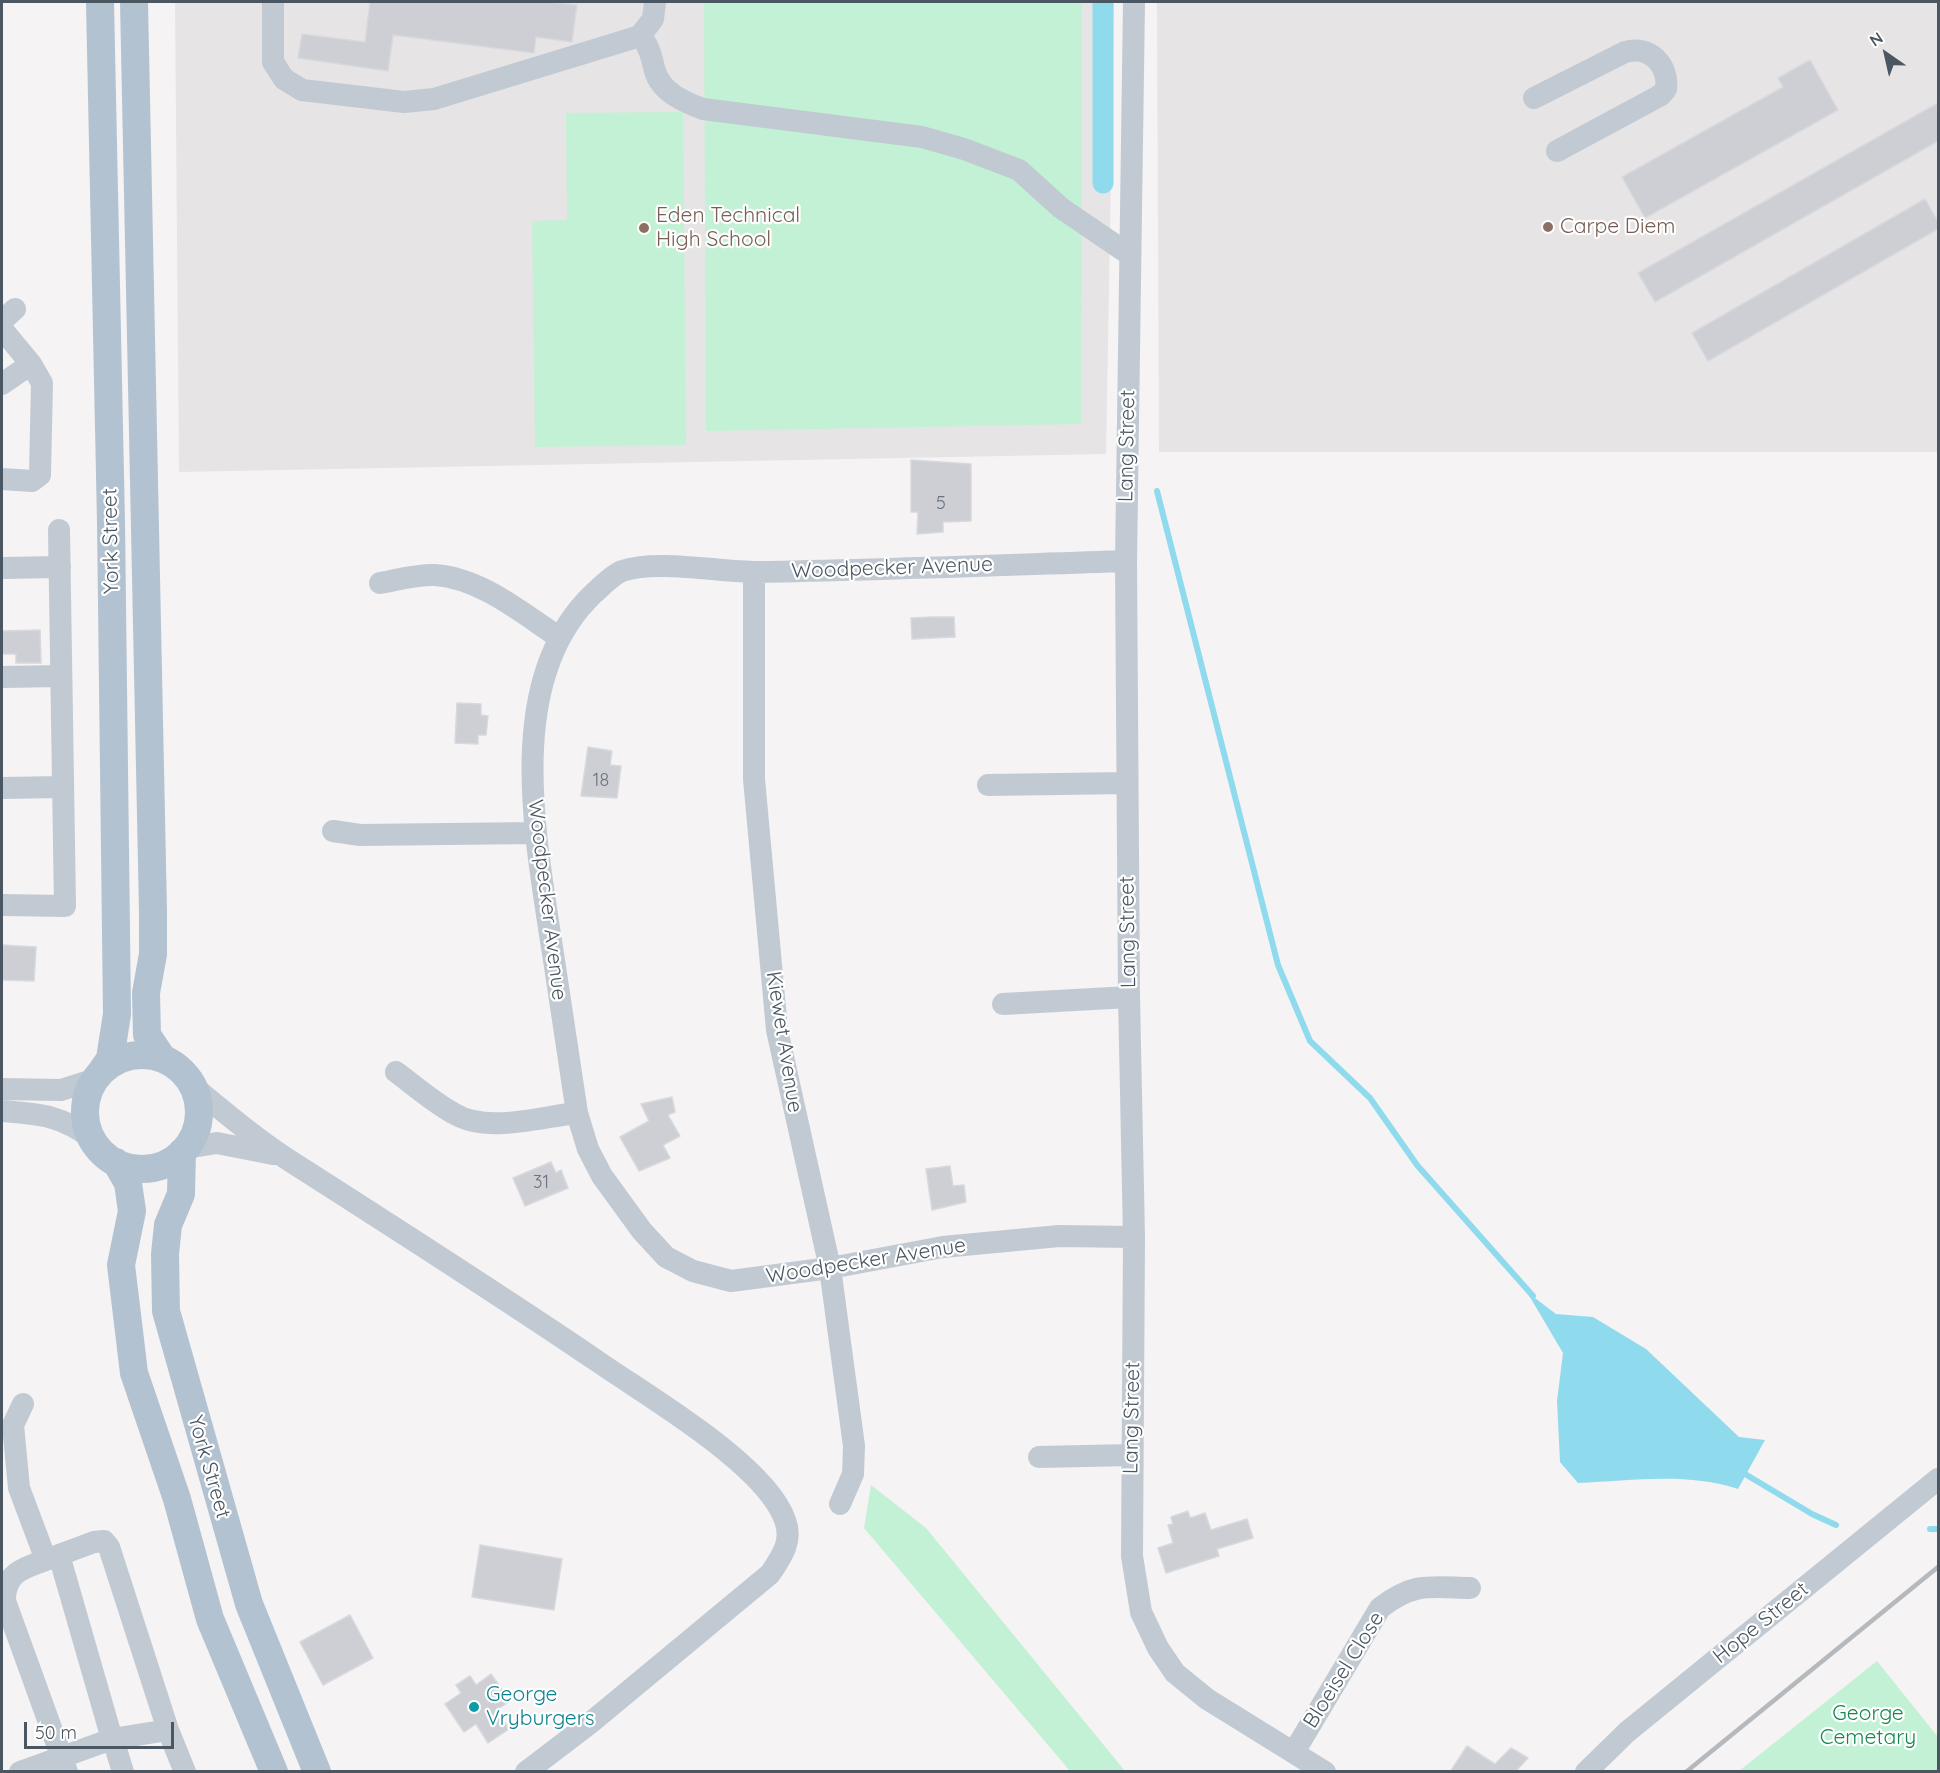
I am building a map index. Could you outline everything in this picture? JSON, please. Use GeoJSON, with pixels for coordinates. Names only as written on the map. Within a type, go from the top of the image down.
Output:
{"type":"FeatureCollection","features":[{"type":"Feature","properties":{"kind":"main road","name":"York Street"},"geometry":{"type":"LineString","coordinates":[[100,2],[111,522],[117,1014],[110,1059],[89,1090],[85,1115],[92,1139],[116,1162],[128,1184],[132,1211],[121,1265],[134,1373],[177,1498],[210,1619],[274,1772]]}},
{"type":"Feature","properties":{"kind":"main road","name":"York Street"},"geometry":{"type":"LineString","coordinates":[[134,2],[153,911],[153,954],[146,993],[147,1035],[163,1059],[181,1070],[194,1087],[199,1106],[198,1125],[184,1150],[181,1194],[168,1225],[165,1254],[166,1311],[249,1604],[317,1772]]}},
{"type":"Feature","properties":{"kind":"main road"},"geometry":{"type":"LineString","coordinates":[[97,1077],[106,1067],[128,1056],[152,1055],[163,1059]]}},
{"type":"Feature","properties":{"kind":"main road"},"geometry":{"type":"LineString","coordinates":[[116,1162],[138,1169],[150,1168],[173,1160],[184,1150]]}},
{"type":"Feature","properties":{"kind":"street"},"geometry":{"type":"LineString","coordinates":[[273,2],[273,62],[284,78],[302,90],[393,101],[434,99],[640,36],[652,19],[655,2]]}},
{"type":"Feature","properties":{"kind":"street","name":"Lang Street"},"geometry":{"type":"LineString","coordinates":[[1134,2],[1126,561],[1129,997],[1134,1237],[1132,1556],[1141,1612],[1158,1648],[1175,1673],[1206,1699],[1325,1772]]}},
{"type":"Feature","properties":{"kind":"street"},"geometry":{"type":"LineString","coordinates":[[640,36],[648,44],[656,74],[663,85],[688,103],[703,109],[922,136],[964,149],[1019,170],[1061,208],[1130,255]]}},
{"type":"Feature","properties":{"kind":"street"},"geometry":{"type":"LineString","coordinates":[[1534,98],[1637,49],[1646,51],[1653,57],[1665,74],[1666,89],[1661,95],[1557,151]]}},
{"type":"Feature","properties":{"kind":"street"},"geometry":{"type":"LineString","coordinates":[[2,329],[31,364],[44,391],[40,475],[32,481],[2,479]]}},
{"type":"Feature","properties":{"kind":"street"},"geometry":{"type":"LineString","coordinates":[[2,384],[31,364]]}},
{"type":"Feature","properties":{"kind":"street"},"geometry":{"type":"LineString","coordinates":[[2,905],[65,906],[59,531]]}},
{"type":"Feature","properties":{"kind":"street","name":"Woodpecker Avenue"},"geometry":{"type":"LineString","coordinates":[[1126,561],[754,572],[648,566],[621,571],[574,612],[560,638],[544,678],[537,711],[533,763],[535,833],[577,1113],[588,1149],[602,1176],[618,1201],[666,1257],[693,1270],[732,1281],[830,1268],[966,1245],[1059,1236],[1134,1237]]}},
{"type":"Feature","properties":{"kind":"street"},"geometry":{"type":"LineString","coordinates":[[2,568],[60,567]]}},
{"type":"Feature","properties":{"kind":"street","name":"Kiewet Avenue"},"geometry":{"type":"LineString","coordinates":[[754,572],[754,779],[777,1030],[830,1268],[854,1446],[853,1474],[840,1504]]}},
{"type":"Feature","properties":{"kind":"street"},"geometry":{"type":"LineString","coordinates":[[380,583],[434,575],[452,578],[492,595],[560,638]]}},
{"type":"Feature","properties":{"kind":"street"},"geometry":{"type":"LineString","coordinates":[[2,677],[61,676]]}},
{"type":"Feature","properties":{"kind":"street"},"geometry":{"type":"LineString","coordinates":[[988,785],[1127,783]]}},
{"type":"Feature","properties":{"kind":"street"},"geometry":{"type":"LineString","coordinates":[[2,789],[63,788]]}},
{"type":"Feature","properties":{"kind":"street"},"geometry":{"type":"LineString","coordinates":[[333,831],[360,835],[535,833]]}},
{"type":"Feature","properties":{"kind":"street"},"geometry":{"type":"LineString","coordinates":[[1002,1004],[1129,997]]}},
{"type":"Feature","properties":{"kind":"street"},"geometry":{"type":"LineString","coordinates":[[396,1072],[454,1114],[474,1121],[494,1123],[577,1113]]}},
{"type":"Feature","properties":{"kind":"street"},"geometry":{"type":"LineString","coordinates":[[2,1095],[60,1090],[97,1077]]}},
{"type":"Feature","properties":{"kind":"street"},"geometry":{"type":"LineString","coordinates":[[194,1087],[286,1158],[511,1302],[725,1449],[771,1494],[785,1520],[789,1539],[785,1552],[770,1574],[589,1724],[526,1772]]}},
{"type":"Feature","properties":{"kind":"street"},"geometry":{"type":"LineString","coordinates":[[2,1095],[78,1128],[92,1139]]}},
{"type":"Feature","properties":{"kind":"street"},"geometry":{"type":"LineString","coordinates":[[184,1150],[217,1143],[259,1150],[286,1158]]}},
{"type":"Feature","properties":{"kind":"street"},"geometry":{"type":"LineString","coordinates":[[23,1404],[14,1425],[19,1488],[53,1558],[123,1772]]}},
{"type":"Feature","properties":{"kind":"street"},"geometry":{"type":"LineString","coordinates":[[1039,1457],[1131,1455]]}},
{"type":"Feature","properties":{"kind":"street","name":"Hope Street"},"geometry":{"type":"LineString","coordinates":[[1586,1772],[1627,1732],[1938,1479]]}},
{"type":"Feature","properties":{"kind":"street"},"geometry":{"type":"LineString","coordinates":[[65,1764],[5,1601],[8,1581],[20,1570],[94,1542],[104,1541],[109,1547],[168,1730],[185,1772]]}},
{"type":"Feature","properties":{"kind":"street","name":"Bloeisel Close"},"geometry":{"type":"LineString","coordinates":[[1293,1752],[1380,1608],[1400,1593],[1423,1587],[1470,1588]]}},
{"type":"Feature","properties":{"kind":"street"},"geometry":{"type":"LineString","coordinates":[[20,1772],[65,1764],[112,1739],[168,1730]]}},
{"type":"Feature","properties":{"kind":"shaded area","name":"Eden Technical High School"},"geometry":{"type":"Polygon","coordinates":[[[175,2],[1114,2],[1106,454],[179,472],[175,2]]]}},
{"type":"Feature","properties":{"kind":"shaded area","name":"Carpe Diem"},"geometry":{"type":"Polygon","coordinates":[[[1157,2],[1938,2],[1938,452],[1159,452],[1157,2]]]}},
{"type":"Feature","properties":{"kind":"green space"},"geometry":{"type":"Polygon","coordinates":[[[704,2],[1082,2],[1081,424],[706,431],[704,2]]]}},
{"type":"Feature","properties":{"kind":"green space"},"geometry":{"type":"Polygon","coordinates":[[[683,112],[686,445],[535,447],[532,221],[567,220],[566,113],[683,112]]]}},
{"type":"Feature","properties":{"kind":"green space"},"geometry":{"type":"Polygon","coordinates":[[[871,1485],[926,1528],[1125,1771],[1070,1771],[864,1528],[871,1485]]]}},
{"type":"Feature","properties":{"kind":"green space","name":"George Cemetary"},"geometry":{"type":"Polygon","coordinates":[[[1877,1661],[1938,1737],[1938,1771],[1739,1771],[1877,1661]]]}},
{"type":"Feature","properties":{"kind":"water"},"geometry":{"type":"Polygon","coordinates":[[[1527,1292],[1556,1314],[1593,1317],[1646,1349],[1739,1437],[1765,1440],[1738,1489],[1679,1479],[1578,1483],[1560,1462],[1557,1401],[1563,1353],[1527,1292]]]}},
{"type":"Feature","properties":{"kind":"building"},"geometry":{"type":"Polygon","coordinates":[[[370,2],[550,2],[577,5],[572,42],[536,37],[534,53],[393,35],[388,71],[298,58],[302,34],[365,42],[370,2]]]}},
{"type":"Feature","properties":{"kind":"building"},"geometry":{"type":"Polygon","coordinates":[[[1810,60],[1838,110],[1645,218],[1622,177],[1783,87],[1778,78],[1810,60]]]}},
{"type":"Feature","properties":{"kind":"building"},"geometry":{"type":"Polygon","coordinates":[[[1938,103],[1938,141],[1655,302],[1638,273],[1938,103]]]}},
{"type":"Feature","properties":{"kind":"building"},"geometry":{"type":"Polygon","coordinates":[[[1925,199],[1938,222],[1938,229],[1708,361],[1692,333],[1925,199]]]}},
{"type":"Feature","properties":{"kind":"building"},"geometry":{"type":"Polygon","coordinates":[[[911,460],[971,464],[971,521],[943,522],[943,532],[917,534],[918,512],[911,512],[911,460]]]}},
{"type":"Feature","properties":{"kind":"building"},"geometry":{"type":"Polygon","coordinates":[[[954,617],[955,637],[912,639],[911,618],[954,617]]]}},
{"type":"Feature","properties":{"kind":"building"},"geometry":{"type":"Polygon","coordinates":[[[40,630],[41,663],[16,663],[16,654],[2,654],[2,631],[40,630]]]}},
{"type":"Feature","properties":{"kind":"building"},"geometry":{"type":"Polygon","coordinates":[[[457,703],[481,704],[481,715],[488,716],[486,735],[478,735],[478,744],[455,743],[457,703]]]}},
{"type":"Feature","properties":{"kind":"building"},"geometry":{"type":"Polygon","coordinates":[[[588,747],[612,751],[610,765],[621,766],[617,798],[581,796],[588,747]]]}},
{"type":"Feature","properties":{"kind":"building"},"geometry":{"type":"Polygon","coordinates":[[[2,945],[36,947],[34,981],[2,980],[2,945]]]}},
{"type":"Feature","properties":{"kind":"building"},"geometry":{"type":"Polygon","coordinates":[[[672,1097],[675,1112],[668,1115],[680,1136],[663,1145],[670,1158],[639,1171],[620,1137],[649,1121],[641,1104],[672,1097]]]}},
{"type":"Feature","properties":{"kind":"building"},"geometry":{"type":"Polygon","coordinates":[[[551,1162],[556,1173],[561,1170],[568,1188],[525,1206],[513,1178],[551,1162]]]}},
{"type":"Feature","properties":{"kind":"building"},"geometry":{"type":"Polygon","coordinates":[[[950,1166],[953,1186],[964,1185],[966,1202],[932,1210],[926,1169],[950,1166]]]}},
{"type":"Feature","properties":{"kind":"building"},"geometry":{"type":"Polygon","coordinates":[[[1188,1511],[1190,1518],[1205,1513],[1211,1530],[1247,1519],[1253,1538],[1217,1549],[1219,1556],[1166,1573],[1158,1548],[1173,1543],[1168,1525],[1173,1524],[1171,1517],[1188,1511]]]}},
{"type":"Feature","properties":{"kind":"building"},"geometry":{"type":"Polygon","coordinates":[[[480,1545],[562,1559],[554,1610],[472,1597],[480,1545]]]}},
{"type":"Feature","properties":{"kind":"building"},"geometry":{"type":"Polygon","coordinates":[[[350,1615],[373,1658],[323,1685],[300,1642],[350,1615]]]}},
{"type":"Feature","properties":{"kind":"building","name":"George Vryburgers"},"geometry":{"type":"Polygon","coordinates":[[[491,1674],[510,1701],[496,1710],[509,1729],[488,1743],[476,1724],[464,1732],[445,1704],[461,1693],[456,1685],[470,1676],[476,1685],[491,1674]]]}},
{"type":"Feature","properties":{"kind":"building"},"geometry":{"type":"Polygon","coordinates":[[[1467,1746],[1495,1764],[1511,1748],[1528,1758],[1515,1772],[1450,1772],[1467,1746]]]}},
{"type":"Feature","properties":{"kind":"waterway"},"geometry":{"type":"LineString","coordinates":[[1103,2],[1103,183]]}},
{"type":"Feature","properties":{"kind":"waterway"},"geometry":{"type":"LineString","coordinates":[[1157,491],[1278,965],[1310,1041],[1370,1098],[1417,1165],[1533,1296]]}},
{"type":"Feature","properties":{"kind":"waterway"},"geometry":{"type":"LineString","coordinates":[[1740,1471],[1812,1514],[1836,1525]]}},
{"type":"Feature","properties":{"kind":"waterway"},"geometry":{"type":"LineString","coordinates":[[1930,1529],[1938,1529]]}},
{"type":"Feature","properties":{"kind":"railway"},"geometry":{"type":"LineString","coordinates":[[1686,1772],[1938,1567]]}},
{"type":"Feature","properties":{"kind":"place","name":"Carpe Diem"},"geometry":{"type":"Point","coordinates":[1548,227]}},
{"type":"Feature","properties":{"kind":"place","name":"Eden Technical High School"},"geometry":{"type":"Point","coordinates":[644,228]}},
{"type":"Feature","properties":{"kind":"place","name":"George Vryburgers"},"geometry":{"type":"Point","coordinates":[474,1707]}}]}
